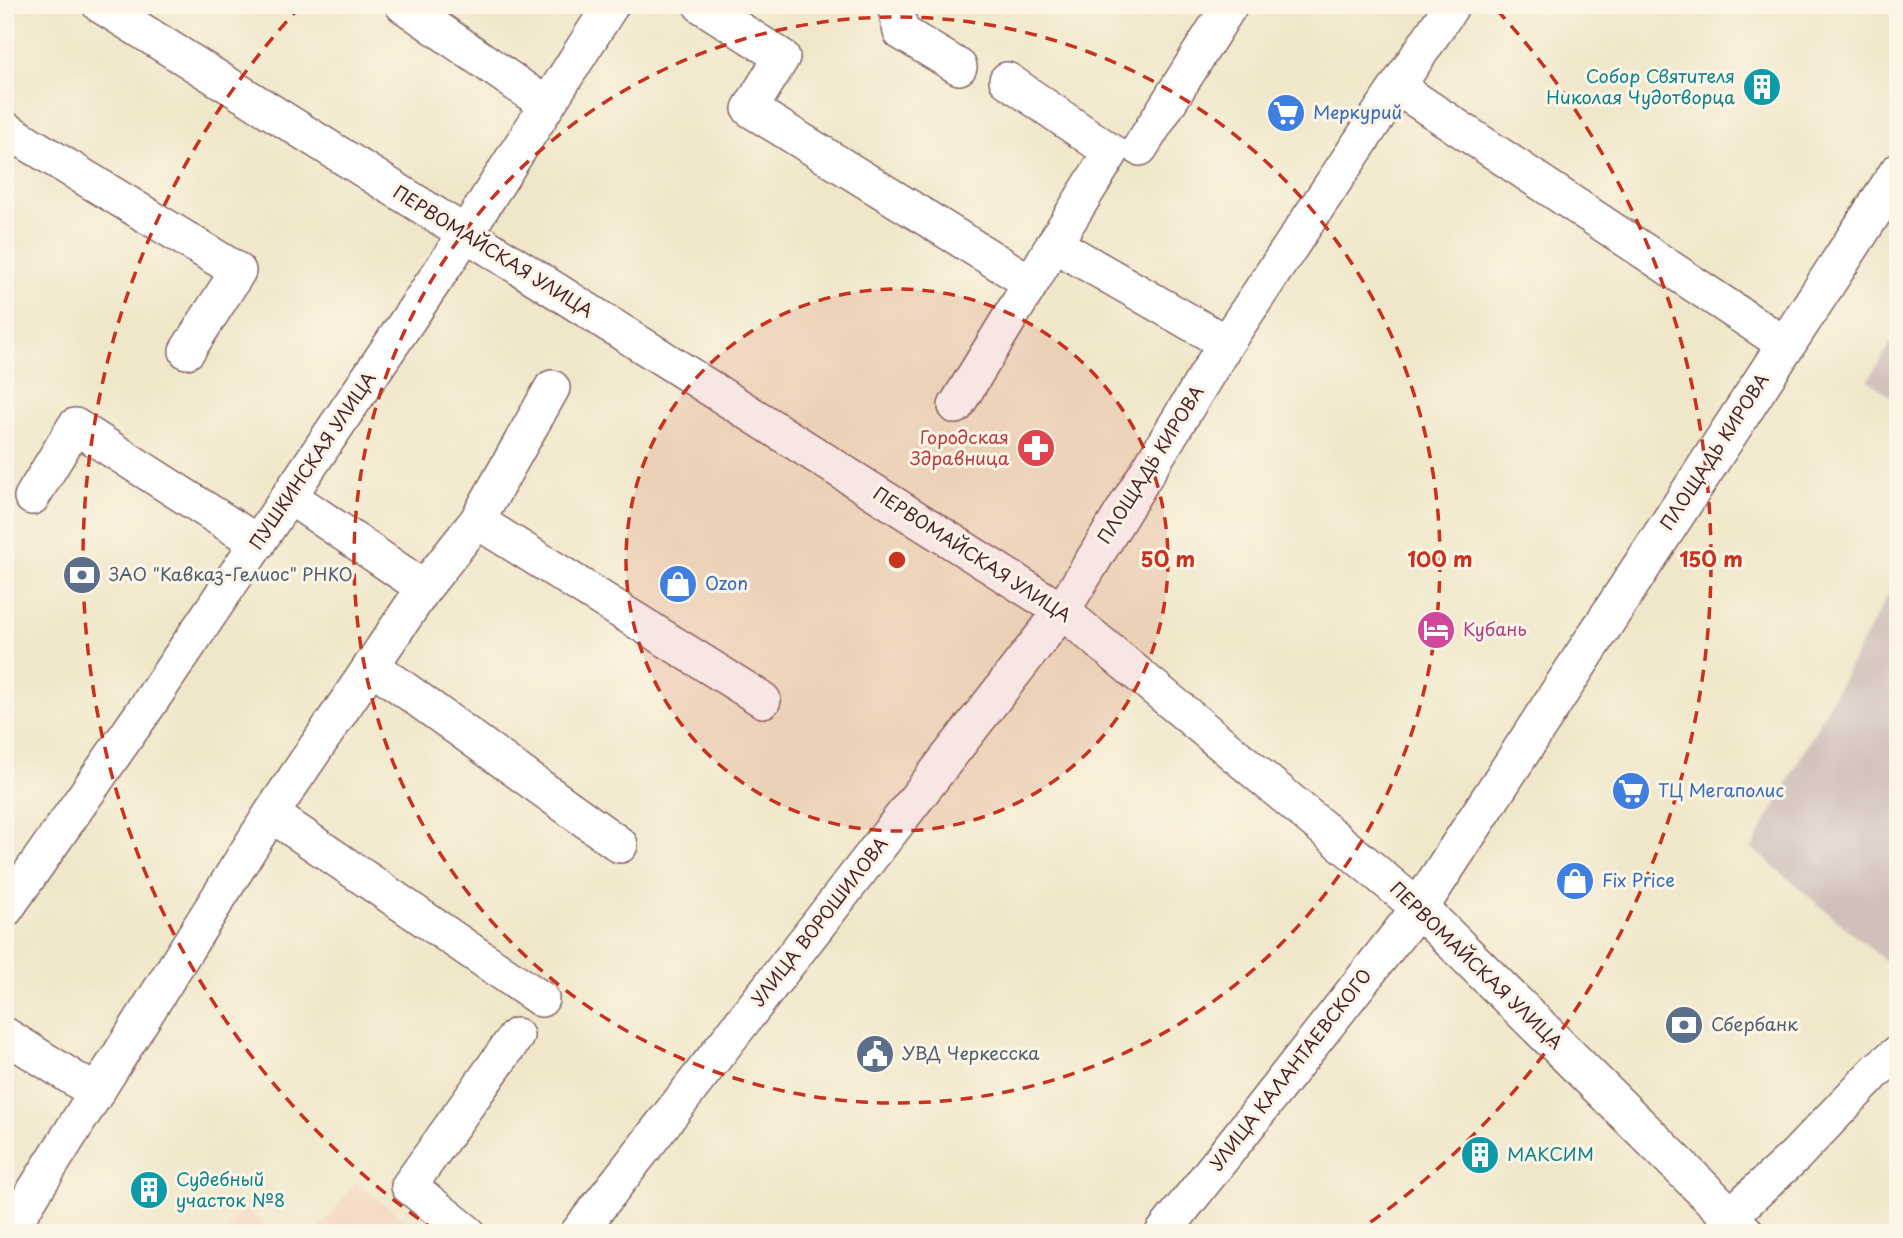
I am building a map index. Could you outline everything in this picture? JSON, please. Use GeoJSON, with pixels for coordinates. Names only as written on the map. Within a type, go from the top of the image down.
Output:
{"type":"FeatureCollection","features":[{"type":"Feature","properties":{"kind":"main road","name":"ПЛОЩАДЬ КИРОВА"},"geometry":{"type":"LineString","coordinates":[[1419,908],[1784,344],[1898,173]]}},
{"type":"Feature","properties":{"kind":"main road","name":"ПЕРВОМАЙСКАЯ УЛИЦА"},"geometry":{"type":"LineString","coordinates":[[1419,908],[1738,1224]]}},
{"type":"Feature","properties":{"kind":"street","name":"ПЕРВОМАЙСКАЯ УЛИЦА"},"geometry":{"type":"LineString","coordinates":[[100,5],[1062,611],[1419,908]]}},
{"type":"Feature","properties":{"kind":"street"},"geometry":{"type":"LineString","coordinates":[[403,5],[439,16],[547,105]]}},
{"type":"Feature","properties":{"kind":"street","name":"ПУШКИНСКАЯ УЛИЦА"},"geometry":{"type":"LineString","coordinates":[[5,910],[289,496],[465,233],[611,5]]}},
{"type":"Feature","properties":{"kind":"street"},"geometry":{"type":"LineString","coordinates":[[701,5],[782,57],[750,109],[1031,283]]}},
{"type":"Feature","properties":{"kind":"street"},"geometry":{"type":"LineString","coordinates":[[895,5],[901,32],[959,67]]}},
{"type":"Feature","properties":{"kind":"street"},"geometry":{"type":"LineString","coordinates":[[1140,148],[1230,5]]}},
{"type":"Feature","properties":{"kind":"street","name":"ПЛОЩАДЬ КИРОВА"},"geometry":{"type":"LineString","coordinates":[[1062,611],[1226,343],[1452,5]]}},
{"type":"Feature","properties":{"kind":"street"},"geometry":{"type":"LineString","coordinates":[[956,405],[1111,152],[1007,80]]}},
{"type":"Feature","properties":{"kind":"street"},"geometry":{"type":"LineString","coordinates":[[1397,87],[1784,344]]}},
{"type":"Feature","properties":{"kind":"street"},"geometry":{"type":"LineString","coordinates":[[5,129],[238,271],[187,351]]}},
{"type":"Feature","properties":{"kind":"street"},"geometry":{"type":"LineString","coordinates":[[1054,244],[1226,343]]}},
{"type":"Feature","properties":{"kind":"street"},"geometry":{"type":"LineString","coordinates":[[8,1233],[271,814],[424,588],[477,521],[552,388]]}},
{"type":"Feature","properties":{"kind":"street"},"geometry":{"type":"LineString","coordinates":[[32,498],[75,426],[257,543]]}},
{"type":"Feature","properties":{"kind":"street"},"geometry":{"type":"LineString","coordinates":[[289,496],[424,588]]}},
{"type":"Feature","properties":{"kind":"street"},"geometry":{"type":"LineString","coordinates":[[477,521],[763,700]]}},
{"type":"Feature","properties":{"kind":"street","name":"УЛИЦА ВОРОШИЛОВА"},"geometry":{"type":"LineString","coordinates":[[578,1233],[1062,611]]}},
{"type":"Feature","properties":{"kind":"street"},"geometry":{"type":"LineString","coordinates":[[372,666],[620,845]]}},
{"type":"Feature","properties":{"kind":"street"},"geometry":{"type":"LineString","coordinates":[[271,814],[541,999]]}},
{"type":"Feature","properties":{"kind":"street","name":"УЛИЦА КАЛАНТАЕВСКОГО"},"geometry":{"type":"LineString","coordinates":[[1163,1233],[1419,908]]}},
{"type":"Feature","properties":{"kind":"street"},"geometry":{"type":"LineString","coordinates":[[5,1035],[95,1092]]}},
{"type":"Feature","properties":{"kind":"street"},"geometry":{"type":"LineString","coordinates":[[468,1233],[409,1186],[516,1036]]}},
{"type":"Feature","properties":{"kind":"street"},"geometry":{"type":"LineString","coordinates":[[1738,1224],[1796,1155],[1878,1069],[1898,1052]]}},
{"type":"Feature","properties":{"kind":"shaded area"},"geometry":{"type":"Polygon","coordinates":[[[1898,331],[1898,402],[1868,380],[1898,331]]]}},
{"type":"Feature","properties":{"kind":"shaded area"},"geometry":{"type":"Polygon","coordinates":[[[1898,576],[1898,972],[1752,848],[1898,576]]]}},
{"type":"Feature","properties":{"kind":"shaded area"},"geometry":{"type":"Polygon","coordinates":[[[356,1182],[421,1233],[317,1233],[356,1182]]]}},
{"type":"Feature","properties":{"kind":"shaded area"},"geometry":{"type":"Polygon","coordinates":[[[242,1207],[277,1233],[224,1233],[242,1207]]]}},
{"type":"Feature","properties":{"kind":"place","name":"Собор Святителя Николая Чудотворца"},"geometry":{"type":"Point","coordinates":[1762,87]}},
{"type":"Feature","properties":{"kind":"place","name":"Меркурий"},"geometry":{"type":"Point","coordinates":[1286,113]}},
{"type":"Feature","properties":{"kind":"place","name":"Городская Здравница"},"geometry":{"type":"Point","coordinates":[1036,448]}},
{"type":"Feature","properties":{"kind":"place","name":"ЗАО \"Кавказ-Гелиос\" РНКО"},"geometry":{"type":"Point","coordinates":[82,575]}},
{"type":"Feature","properties":{"kind":"place","name":"Ozon"},"geometry":{"type":"Point","coordinates":[678,584]}},
{"type":"Feature","properties":{"kind":"place","name":"Кубань"},"geometry":{"type":"Point","coordinates":[1436,630]}},
{"type":"Feature","properties":{"kind":"place","name":"ТЦ Мегаполис"},"geometry":{"type":"Point","coordinates":[1631,791]}},
{"type":"Feature","properties":{"kind":"place","name":"Fix Price"},"geometry":{"type":"Point","coordinates":[1575,881]}},
{"type":"Feature","properties":{"kind":"place","name":"Сбербанк"},"geometry":{"type":"Point","coordinates":[1684,1025]}},
{"type":"Feature","properties":{"kind":"place","name":"УВД Черкесска"},"geometry":{"type":"Point","coordinates":[875,1054]}},
{"type":"Feature","properties":{"kind":"place","name":"МАКСИМ"},"geometry":{"type":"Point","coordinates":[1480,1155]}},
{"type":"Feature","properties":{"kind":"place","name":"Судебный участок №8"},"geometry":{"type":"Point","coordinates":[149,1190]}}]}
